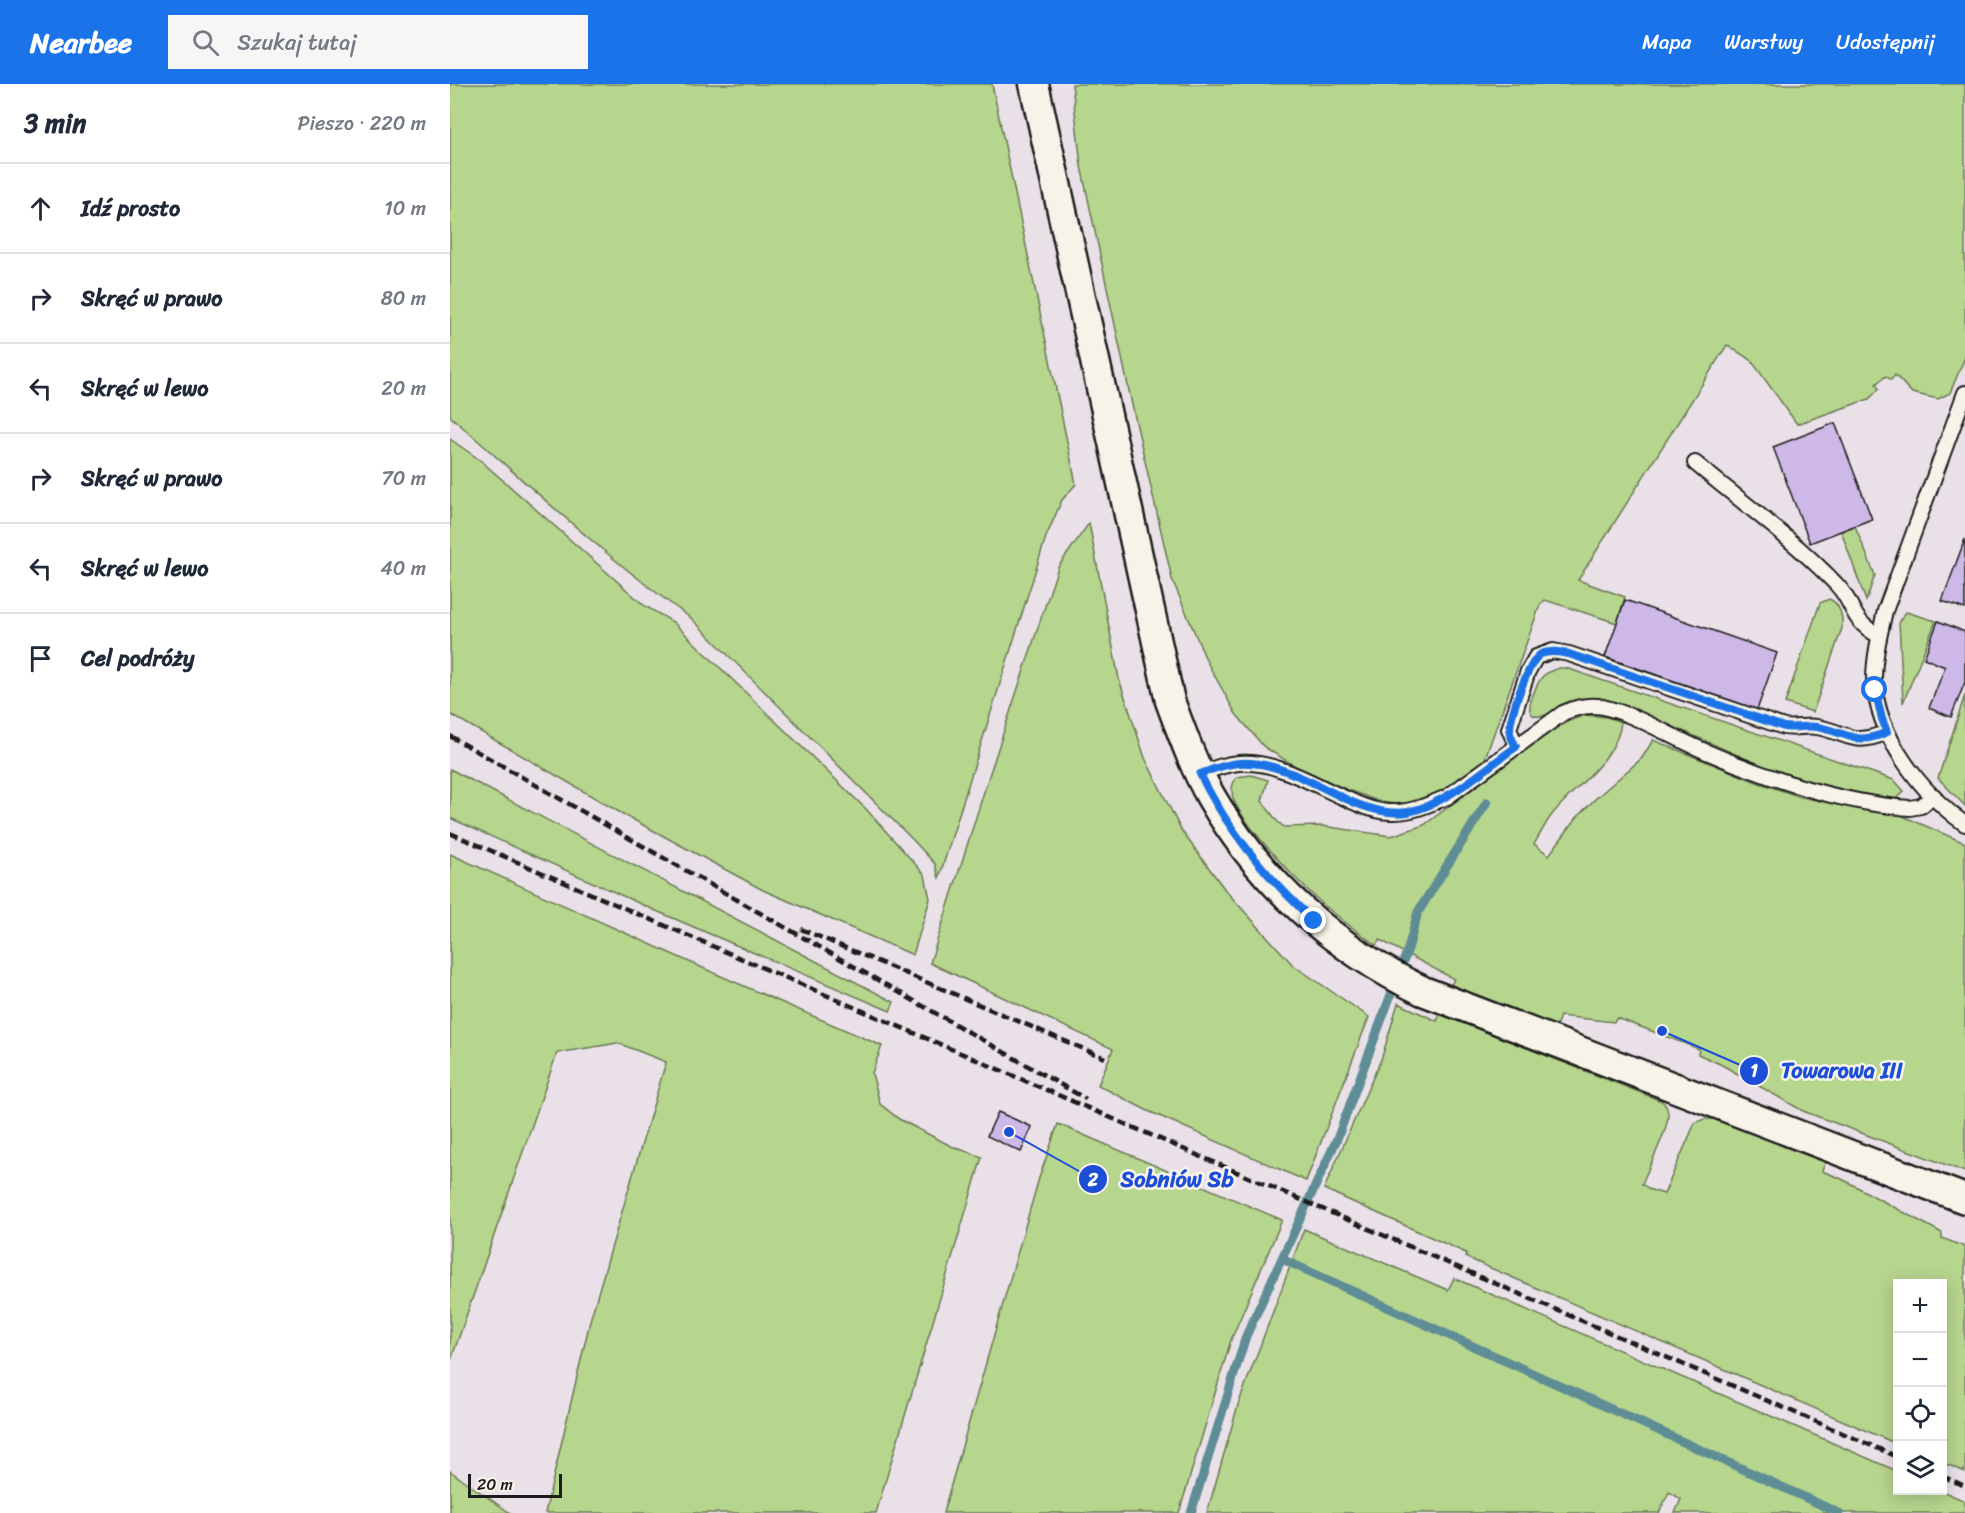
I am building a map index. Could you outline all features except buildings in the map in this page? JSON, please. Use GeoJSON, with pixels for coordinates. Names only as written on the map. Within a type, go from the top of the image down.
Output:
{"type":"FeatureCollection","features":[{"type":"Feature","properties":{"kind":"street"},"geometry":{"type":"LineString","coordinates":[[1034,84],[1170,701],[1184,740],[1225,820],[1273,882],[1314,921],[1352,951],[1394,977],[1447,1000],[1965,1199]]}},
{"type":"Feature","properties":{"kind":"lane"},"geometry":{"type":"LineString","coordinates":[[1965,393],[1885,611],[1875,669],[1875,690],[1882,719],[1894,747],[1916,777],[1965,824]]}},
{"type":"Feature","properties":{"kind":"lane"},"geometry":{"type":"LineString","coordinates":[[1695,463],[1804,552],[1839,586],[1861,624],[1879,636]]}},
{"type":"Feature","properties":{"kind":"lane"},"geometry":{"type":"LineString","coordinates":[[1516,747],[1509,729],[1531,665],[1533,660],[1541,654],[1553,651],[1569,654],[1784,727],[1817,727],[1862,740],[1887,732]]}},
{"type":"Feature","properties":{"kind":"lane"},"geometry":{"type":"LineString","coordinates":[[1200,774],[1227,764],[1241,762],[1256,764],[1280,770],[1368,808],[1382,812],[1408,812],[1447,797],[1563,713],[1583,706],[1601,707],[1620,712],[1729,761],[1782,781],[1830,795],[1910,808],[1922,806],[1934,796]]}},
{"type":"Feature","properties":{"kind":"green space"},"geometry":{"type":"Polygon","coordinates":[[[450,84],[992,84],[1076,484],[1062,500],[1046,537],[939,878],[935,864],[913,840],[692,619],[598,546],[450,416],[450,84]]]}},
{"type":"Feature","properties":{"kind":"green space"},"geometry":{"type":"Polygon","coordinates":[[[1072,84],[1965,84],[1965,357],[1950,393],[1938,399],[1912,393],[1895,375],[1891,380],[1886,376],[1876,384],[1879,389],[1869,399],[1797,424],[1751,360],[1727,345],[1578,580],[1625,597],[1617,623],[1545,600],[1540,605],[1483,764],[1439,793],[1418,802],[1395,804],[1381,802],[1315,778],[1264,747],[1236,714],[1207,662],[1172,579],[1081,166],[1072,84]]]}},
{"type":"Feature","properties":{"kind":"green space"},"geometry":{"type":"Polygon","coordinates":[[[450,439],[480,460],[645,606],[673,622],[866,809],[925,875],[930,899],[913,955],[763,890],[621,813],[450,714],[450,439]]]}},
{"type":"Feature","properties":{"kind":"green space"},"geometry":{"type":"Polygon","coordinates":[[[1089,523],[1119,679],[1145,758],[1181,830],[1226,891],[1293,965],[1369,1017],[1306,1181],[1146,1110],[1098,1085],[1113,1049],[930,963],[1058,567],[1089,523]]]}},
{"type":"Feature","properties":{"kind":"green space"},"geometry":{"type":"Polygon","coordinates":[[[1855,526],[1875,575],[1866,601],[1841,531],[1855,526]]]}},
{"type":"Feature","properties":{"kind":"green space"},"geometry":{"type":"Polygon","coordinates":[[[1829,599],[1840,611],[1842,628],[1813,712],[1785,703],[1820,603],[1829,599]]]}},
{"type":"Feature","properties":{"kind":"green space"},"geometry":{"type":"Polygon","coordinates":[[[1906,612],[1936,621],[1903,703],[1899,621],[1906,612]]]}},
{"type":"Feature","properties":{"kind":"green space"},"geometry":{"type":"Polygon","coordinates":[[[1559,668],[1566,668],[1894,780],[1904,791],[1895,800],[1805,780],[1758,764],[1651,718],[1598,699],[1583,699],[1546,715],[1535,716],[1531,713],[1530,705],[1538,683],[1543,676],[1559,668]]]}},
{"type":"Feature","properties":{"kind":"green space"},"geometry":{"type":"Polygon","coordinates":[[[1965,695],[1965,806],[1938,778],[1965,695]]]}},
{"type":"Feature","properties":{"kind":"green space"},"geometry":{"type":"Polygon","coordinates":[[[1585,715],[1607,717],[1621,722],[1618,735],[1603,760],[1551,816],[1534,844],[1549,855],[1578,816],[1642,758],[1653,740],[1759,783],[1801,797],[1898,814],[1965,843],[1965,1172],[1803,1111],[1698,1054],[1699,1049],[1617,1018],[1614,1022],[1560,1016],[1556,1027],[1451,985],[1454,979],[1380,940],[1376,945],[1330,910],[1269,850],[1238,809],[1233,798],[1232,787],[1237,777],[1251,775],[1268,780],[1262,801],[1284,827],[1322,826],[1391,836],[1424,825],[1552,730],[1585,715]]]}},
{"type":"Feature","properties":{"kind":"green space"},"geometry":{"type":"Polygon","coordinates":[[[450,769],[894,1002],[890,1011],[654,910],[450,818],[450,769]]]}},
{"type":"Feature","properties":{"kind":"green space"},"geometry":{"type":"Polygon","coordinates":[[[450,854],[882,1046],[872,1073],[880,1104],[899,1119],[951,1146],[982,1157],[876,1513],[545,1513],[591,1317],[666,1062],[618,1043],[557,1053],[450,1363],[450,854]]]}},
{"type":"Feature","properties":{"kind":"green space"},"geometry":{"type":"Polygon","coordinates":[[[1398,1003],[1437,1021],[1440,1014],[1662,1101],[1668,1110],[1667,1121],[1662,1139],[1642,1184],[1651,1190],[1664,1194],[1695,1123],[1704,1119],[1714,1119],[1826,1161],[1822,1171],[1842,1179],[1942,1233],[1942,1238],[1965,1247],[1965,1472],[1947,1465],[1947,1279],[1893,1279],[1893,1442],[1465,1257],[1466,1253],[1324,1189],[1382,1057],[1398,1003]]]}},
{"type":"Feature","properties":{"kind":"green space"},"geometry":{"type":"Polygon","coordinates":[[[1058,1124],[1282,1220],[1231,1340],[1179,1513],[943,1513],[1039,1178],[1058,1124]]]}},
{"type":"Feature","properties":{"kind":"green space"},"geometry":{"type":"Polygon","coordinates":[[[1304,1229],[1448,1290],[1454,1278],[1893,1469],[1893,1495],[1947,1495],[1947,1493],[1965,1501],[1965,1513],[1675,1513],[1681,1499],[1669,1492],[1659,1513],[1207,1513],[1238,1405],[1304,1229]]]}},
{"type":"Feature","properties":{"kind":"green space"},"geometry":{"type":"Polygon","coordinates":[[[450,1471],[510,1513],[450,1513],[450,1471]]]}},
{"type":"Feature","properties":{"kind":"waterway"},"geometry":{"type":"LineString","coordinates":[[1191,1513],[1246,1336],[1337,1139],[1408,949],[1418,912],[1487,802]]}},
{"type":"Feature","properties":{"kind":"waterway"},"geometry":{"type":"LineString","coordinates":[[1282,1259],[1839,1513]]}},
{"type":"Feature","properties":{"kind":"railway"},"geometry":{"type":"LineString","coordinates":[[450,736],[1086,1099]]}},
{"type":"Feature","properties":{"kind":"railway"},"geometry":{"type":"LineString","coordinates":[[450,833],[1893,1455]]}},
{"type":"Feature","properties":{"kind":"railway"},"geometry":{"type":"LineString","coordinates":[[801,929],[1105,1058]]}},
{"type":"Feature","properties":{"kind":"railway"},"geometry":{"type":"LineString","coordinates":[[1947,1478],[1965,1486]]}},
{"type":"Feature","properties":{"kind":"place","name":"Towarowa III"},"geometry":{"type":"Point","coordinates":[1662,1031]}},
{"type":"Feature","properties":{"kind":"place","name":"Sobniów Sb"},"geometry":{"type":"Point","coordinates":[1009,1132]}},
{"type":"Feature","properties":{"kind":"route"},"geometry":{"type":"LineString","coordinates":[[1314,921],[1273,882],[1245,848],[1225,820],[1200,774],[1227,764],[1241,762],[1256,764],[1280,770],[1368,808],[1382,812],[1408,812],[1447,797],[1516,747],[1509,729],[1528,671],[1536,657],[1553,651],[1569,654],[1784,727],[1797,729],[1817,727],[1862,740],[1868,740],[1887,732],[1875,690]]}}]}
